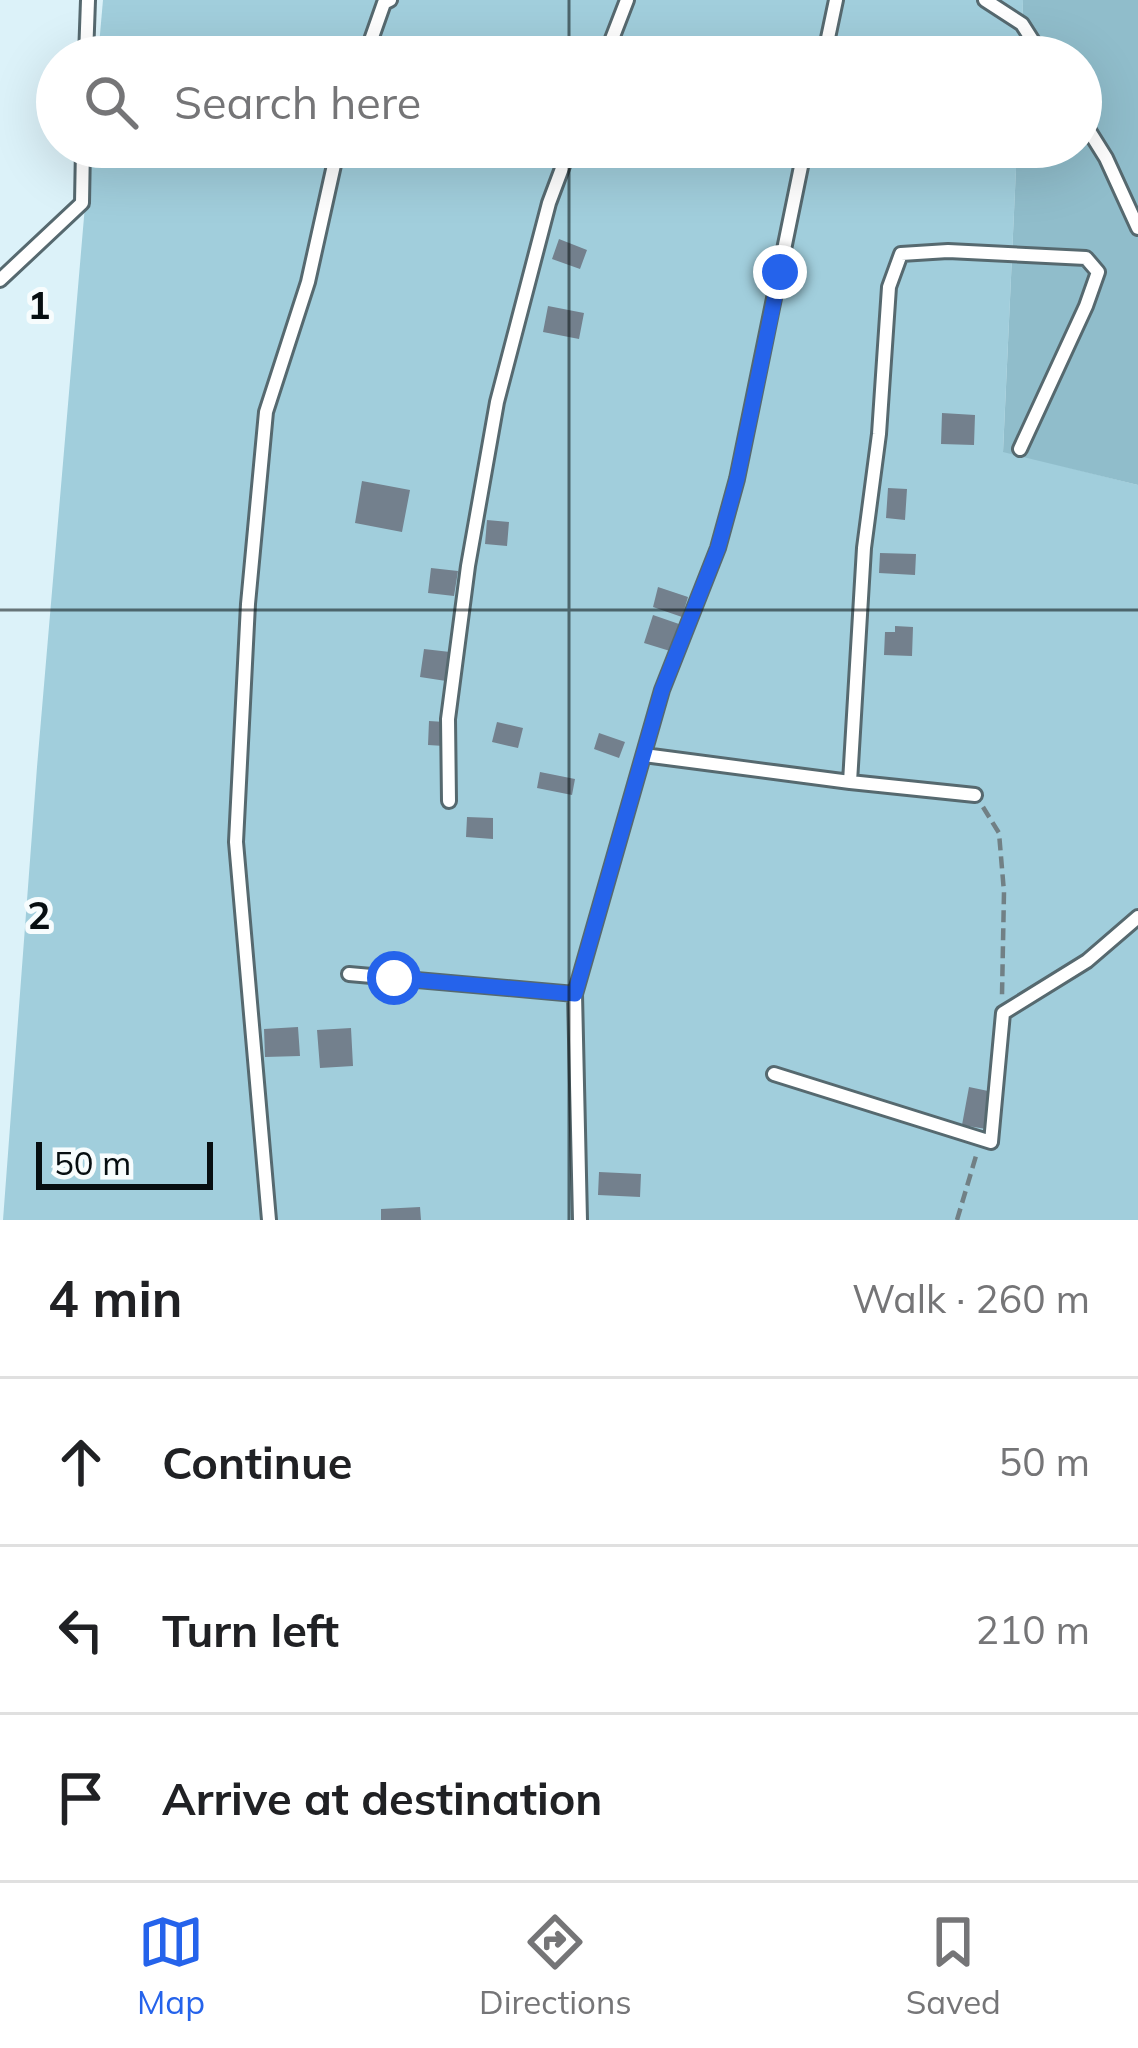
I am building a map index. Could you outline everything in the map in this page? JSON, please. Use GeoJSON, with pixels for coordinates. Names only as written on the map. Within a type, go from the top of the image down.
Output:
{"type":"FeatureCollection","features":[{"type":"Feature","properties":{"kind":"lane"},"geometry":{"type":"LineString","coordinates":[[87,36],[88,0]]}},
{"type":"Feature","properties":{"kind":"lane"},"geometry":{"type":"LineString","coordinates":[[372,36],[384,3],[390,0]]}},
{"type":"Feature","properties":{"kind":"lane"},"geometry":{"type":"LineString","coordinates":[[612,36],[627,0]]}},
{"type":"Feature","properties":{"kind":"lane"},"geometry":{"type":"LineString","coordinates":[[828,36],[836,0]]}},
{"type":"Feature","properties":{"kind":"lane"},"geometry":{"type":"LineString","coordinates":[[985,0],[1022,24],[1030,36]]}},
{"type":"Feature","properties":{"kind":"lane"},"geometry":{"type":"LineString","coordinates":[[1102,152],[1138,227]]}},
{"type":"Feature","properties":{"kind":"lane"},"geometry":{"type":"LineString","coordinates":[[0,280],[82,202],[83,168]]}},
{"type":"Feature","properties":{"kind":"lane"},"geometry":{"type":"LineString","coordinates":[[269,1220],[236,842],[248,604],[266,412],[308,282],[333,168]]}},
{"type":"Feature","properties":{"kind":"lane"},"geometry":{"type":"LineString","coordinates":[[448,801],[448,719],[468,566],[497,402],[562,168]]}},
{"type":"Feature","properties":{"kind":"lane"},"geometry":{"type":"LineString","coordinates":[[580,1220],[575,994],[662,690],[718,548],[737,479],[801,168]]}},
{"type":"Feature","properties":{"kind":"lane"},"geometry":{"type":"LineString","coordinates":[[850,782],[864,548],[879,434],[889,287],[901,254],[948,251],[1086,258],[1097,272],[1020,449]]}},
{"type":"Feature","properties":{"kind":"lane"},"geometry":{"type":"LineString","coordinates":[[644,755],[975,795]]}},
{"type":"Feature","properties":{"kind":"lane"},"geometry":{"type":"LineString","coordinates":[[774,1074],[991,1142],[1003,1013],[1087,961],[1138,917]]}},
{"type":"Feature","properties":{"kind":"lane"},"geometry":{"type":"LineString","coordinates":[[349,974],[575,994]]}},
{"type":"Feature","properties":{"kind":"path"},"geometry":{"type":"LineString","coordinates":[[975,795],[999,833],[1004,892],[1003,1013]]}},
{"type":"Feature","properties":{"kind":"path"},"geometry":{"type":"LineString","coordinates":[[957,1220],[981,1138]]}},
{"type":"Feature","properties":{"kind":"shaded area"},"geometry":{"type":"Polygon","coordinates":[[[103,0],[1023,0],[1022,36],[100,36],[103,0]]]}},
{"type":"Feature","properties":{"kind":"shaded area"},"geometry":{"type":"Polygon","coordinates":[[[1023,0],[1138,0],[1138,485],[1003,452],[1016,168],[1102,168],[1102,36],[1022,36],[1023,0]]]}},
{"type":"Feature","properties":{"kind":"shaded area"},"geometry":{"type":"Polygon","coordinates":[[[88,168],[1016,168],[1003,451],[1138,485],[1138,1220],[3,1220],[88,168]]]}},
{"type":"Feature","properties":{"kind":"building"},"geometry":{"type":"Polygon","coordinates":[[[559,239],[587,250],[580,269],[552,259],[559,239]]]}},
{"type":"Feature","properties":{"kind":"building"},"geometry":{"type":"Polygon","coordinates":[[[548,306],[584,313],[579,339],[543,332],[548,306]]]}},
{"type":"Feature","properties":{"kind":"building"},"geometry":{"type":"Polygon","coordinates":[[[942,413],[975,415],[974,445],[941,444],[942,413]]]}},
{"type":"Feature","properties":{"kind":"building"},"geometry":{"type":"Polygon","coordinates":[[[362,481],[410,490],[402,532],[355,523],[362,481]]]}},
{"type":"Feature","properties":{"kind":"building"},"geometry":{"type":"Polygon","coordinates":[[[888,488],[907,489],[905,520],[886,518],[888,488]]]}},
{"type":"Feature","properties":{"kind":"building"},"geometry":{"type":"Polygon","coordinates":[[[487,520],[509,522],[507,546],[485,544],[487,520]]]}},
{"type":"Feature","properties":{"kind":"building"},"geometry":{"type":"Polygon","coordinates":[[[880,553],[916,554],[915,575],[879,573],[880,553]]]}},
{"type":"Feature","properties":{"kind":"building"},"geometry":{"type":"Polygon","coordinates":[[[431,568],[458,571],[454,596],[428,593],[431,568]]]}},
{"type":"Feature","properties":{"kind":"building"},"geometry":{"type":"Polygon","coordinates":[[[658,587],[688,597],[682,617],[653,607],[658,587]]]}},
{"type":"Feature","properties":{"kind":"building"},"geometry":{"type":"Polygon","coordinates":[[[653,615],[679,624],[670,651],[644,643],[653,615]]]}},
{"type":"Feature","properties":{"kind":"building"},"geometry":{"type":"Polygon","coordinates":[[[895,626],[913,627],[912,656],[884,655],[885,632],[895,632],[895,626]]]}},
{"type":"Feature","properties":{"kind":"building"},"geometry":{"type":"Polygon","coordinates":[[[424,649],[450,652],[446,681],[420,677],[424,649]]]}},
{"type":"Feature","properties":{"kind":"building"},"geometry":{"type":"Polygon","coordinates":[[[429,721],[445,722],[444,746],[428,745],[429,721]]]}},
{"type":"Feature","properties":{"kind":"building"},"geometry":{"type":"Polygon","coordinates":[[[497,722],[523,728],[518,748],[492,742],[497,722]]]}},
{"type":"Feature","properties":{"kind":"building"},"geometry":{"type":"Polygon","coordinates":[[[599,733],[625,742],[619,758],[594,749],[599,733]]]}},
{"type":"Feature","properties":{"kind":"building"},"geometry":{"type":"Polygon","coordinates":[[[540,772],[575,779],[572,795],[537,788],[540,772]]]}},
{"type":"Feature","properties":{"kind":"building"},"geometry":{"type":"Polygon","coordinates":[[[467,817],[493,818],[493,839],[466,837],[467,817]]]}},
{"type":"Feature","properties":{"kind":"building"},"geometry":{"type":"Polygon","coordinates":[[[298,1027],[300,1056],[265,1057],[264,1029],[298,1027]]]}},
{"type":"Feature","properties":{"kind":"building"},"geometry":{"type":"Polygon","coordinates":[[[351,1028],[353,1066],[320,1068],[317,1030],[351,1028]]]}},
{"type":"Feature","properties":{"kind":"building"},"geometry":{"type":"Polygon","coordinates":[[[969,1087],[993,1092],[986,1129],[962,1125],[969,1087]]]}},
{"type":"Feature","properties":{"kind":"building"},"geometry":{"type":"Polygon","coordinates":[[[599,1172],[641,1174],[640,1197],[598,1195],[599,1172]]]}},
{"type":"Feature","properties":{"kind":"building"},"geometry":{"type":"Polygon","coordinates":[[[420,1207],[421,1220],[381,1220],[381,1209],[420,1207]]]}},
{"type":"Feature","properties":{"kind":"route"},"geometry":{"type":"LineString","coordinates":[[394,978],[575,994],[662,690],[718,548],[780,272]]}}]}
